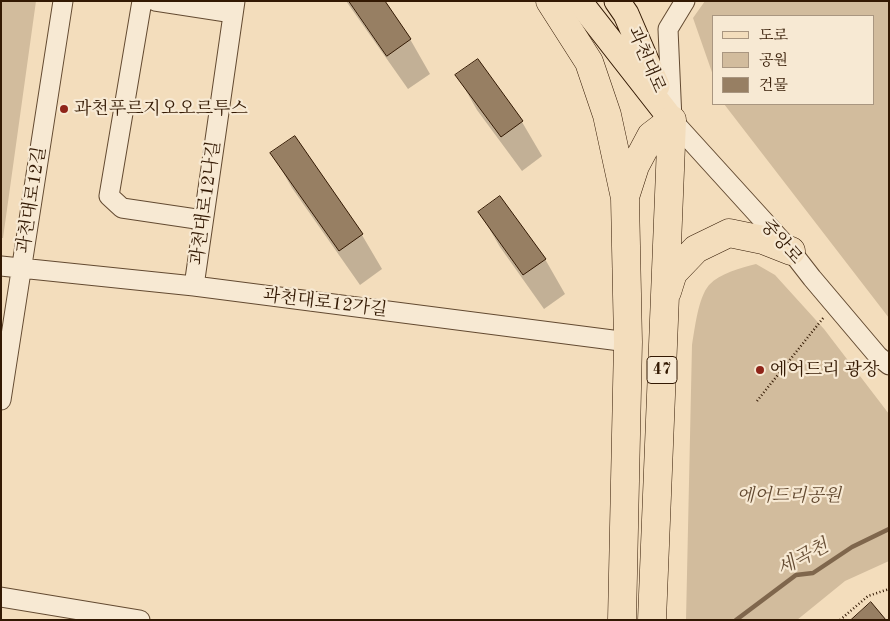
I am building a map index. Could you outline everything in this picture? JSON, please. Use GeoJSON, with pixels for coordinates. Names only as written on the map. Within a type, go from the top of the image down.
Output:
{"type":"FeatureCollection","features":[{"type":"Feature","properties":{"kind":"highway"},"geometry":{"type":"LineString","coordinates":[[550,1],[589,62],[608,115],[624,198],[628,342],[622,620]]}},
{"type":"Feature","properties":{"kind":"highway"},"geometry":{"type":"LineString","coordinates":[[624,198],[635,166],[651,136],[672,120]]}},
{"type":"Feature","properties":{"kind":"highway","name":"47"},"geometry":{"type":"LineString","coordinates":[[652,620],[672,120]]}},
{"type":"Feature","properties":{"kind":"highway"},"geometry":{"type":"LineString","coordinates":[[665,301],[673,272],[696,249],[729,233],[763,240],[791,251]]}},
{"type":"Feature","properties":{"kind":"main road"},"geometry":{"type":"LineString","coordinates":[[580,2],[595,10],[603,8],[610,1]]}},
{"type":"Feature","properties":{"kind":"main road","name":"과천대로"},"geometry":{"type":"LineString","coordinates":[[617,1],[626,14],[672,120]]}},
{"type":"Feature","properties":{"kind":"main road"},"geometry":{"type":"LineString","coordinates":[[580,2],[672,120]]}},
{"type":"Feature","properties":{"kind":"street","name":"과천대로12길"},"geometry":{"type":"LineString","coordinates":[[1,400],[63,1]]}},
{"type":"Feature","properties":{"kind":"street"},"geometry":{"type":"LineString","coordinates":[[142,1],[109,196],[122,208],[203,220]]}},
{"type":"Feature","properties":{"kind":"street"},"geometry":{"type":"LineString","coordinates":[[155,1],[234,7]]}},
{"type":"Feature","properties":{"kind":"street"},"geometry":{"type":"LineString","coordinates":[[672,120],[668,29],[685,1]]}},
{"type":"Feature","properties":{"kind":"street","name":"과천대로12나길"},"geometry":{"type":"LineString","coordinates":[[194,286],[234,7]]}},
{"type":"Feature","properties":{"kind":"street","name":"중앙로"},"geometry":{"type":"LineString","coordinates":[[672,120],[791,251],[878,356],[889,365]]}},
{"type":"Feature","properties":{"kind":"street","name":"과천대로12가길"},"geometry":{"type":"LineString","coordinates":[[1,266],[194,286],[628,342]]}},
{"type":"Feature","properties":{"kind":"street"},"geometry":{"type":"LineString","coordinates":[[1,597],[140,620]]}},
{"type":"Feature","properties":{"kind":"path"},"geometry":{"type":"LineString","coordinates":[[757,401],[834,304]]}},
{"type":"Feature","properties":{"kind":"path"},"geometry":{"type":"LineString","coordinates":[[840,620],[868,596],[889,589]]}},
{"type":"Feature","properties":{"kind":"green space"},"geometry":{"type":"Polygon","coordinates":[[[1,1],[36,1],[3,238],[1,238],[1,1]]]}},
{"type":"Feature","properties":{"kind":"green space"},"geometry":{"type":"Polygon","coordinates":[[[705,1],[889,1],[889,318],[725,105],[875,105],[875,15],[712,15],[712,72],[693,18],[705,1]]]}},
{"type":"Feature","properties":{"kind":"green space","name":"에어드리공원"},"geometry":{"type":"Polygon","coordinates":[[[756,264],[775,275],[824,329],[889,414],[889,561],[845,581],[797,620],[686,620],[692,345],[696,322],[702,297],[709,285],[725,274],[756,264]]]}},
{"type":"Feature","properties":{"kind":"building"},"geometry":{"type":"Polygon","coordinates":[[[349,1],[385,1],[411,39],[387,56],[349,1]]]}},
{"type":"Feature","properties":{"kind":"building"},"geometry":{"type":"Polygon","coordinates":[[[478,59],[523,121],[501,137],[455,75],[478,59]]]}},
{"type":"Feature","properties":{"kind":"building"},"geometry":{"type":"Polygon","coordinates":[[[295,136],[363,234],[339,251],[270,153],[295,136]]]}},
{"type":"Feature","properties":{"kind":"building"},"geometry":{"type":"Polygon","coordinates":[[[500,196],[546,259],[523,275],[478,212],[500,196]]]}},
{"type":"Feature","properties":{"kind":"building"},"geometry":{"type":"Polygon","coordinates":[[[871,602],[886,620],[851,620],[871,602]]]}},
{"type":"Feature","properties":{"kind":"waterway","name":"세곡천"},"geometry":{"type":"LineString","coordinates":[[736,620],[796,575],[813,573],[852,547],[889,529]]}},
{"type":"Feature","properties":{"kind":"place","name":"과천푸르지오오르투스"},"geometry":{"type":"Point","coordinates":[64,109]}},
{"type":"Feature","properties":{"kind":"place","name":"에어드리 광장"},"geometry":{"type":"Point","coordinates":[760,370]}}]}
